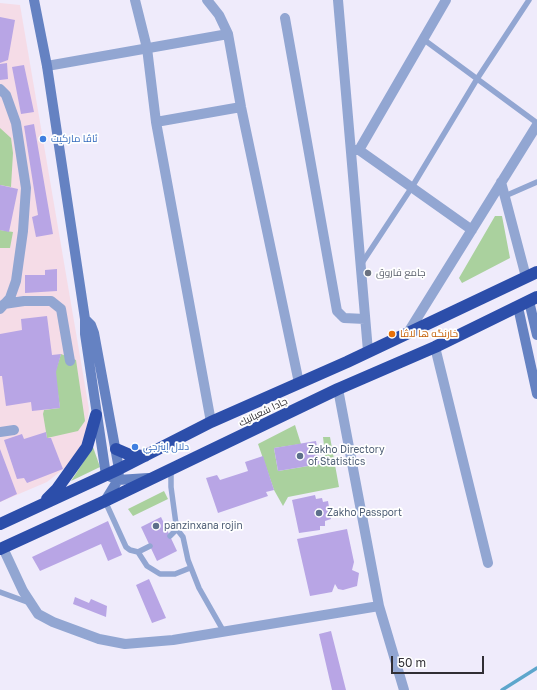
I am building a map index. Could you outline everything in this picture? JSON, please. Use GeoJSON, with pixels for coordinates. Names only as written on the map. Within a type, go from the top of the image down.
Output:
{"type":"FeatureCollection","features":[{"type":"Feature","properties":{"kind":"highway","name":"جادا شعبانيك"},"geometry":{"type":"LineString","coordinates":[[0,524],[106,475],[118,474],[146,456],[211,422],[532,275]]}},
{"type":"Feature","properties":{"kind":"highway","name":"جادا شعبانيك"},"geometry":{"type":"LineString","coordinates":[[2,548],[105,501],[338,389],[435,348],[533,299]]}},
{"type":"Feature","properties":{"kind":"highway"},"geometry":{"type":"LineString","coordinates":[[42,504],[57,489],[87,447],[96,415]]}},
{"type":"Feature","properties":{"kind":"highway"},"geometry":{"type":"LineString","coordinates":[[116,448],[130,455],[146,456]]}},
{"type":"Feature","properties":{"kind":"street"},"geometry":{"type":"LineString","coordinates":[[34,0],[47,66],[85,319],[85,334],[106,475]]}},
{"type":"Feature","properties":{"kind":"street"},"geometry":{"type":"LineString","coordinates":[[135,0],[147,48],[156,122],[211,422]]}},
{"type":"Feature","properties":{"kind":"street"},"geometry":{"type":"LineString","coordinates":[[207,0],[219,15],[228,34],[241,107],[299,383]]}},
{"type":"Feature","properties":{"kind":"street"},"geometry":{"type":"LineString","coordinates":[[338,0],[355,150],[360,265],[368,351]]}},
{"type":"Feature","properties":{"kind":"street"},"geometry":{"type":"LineString","coordinates":[[355,150],[446,0]]}},
{"type":"Feature","properties":{"kind":"street"},"geometry":{"type":"LineString","coordinates":[[285,18],[336,311],[344,318],[365,319]]}},
{"type":"Feature","properties":{"kind":"street"},"geometry":{"type":"LineString","coordinates":[[47,66],[228,34]]}},
{"type":"Feature","properties":{"kind":"street"},"geometry":{"type":"LineString","coordinates":[[0,89],[6,95],[16,123],[26,188],[23,231],[17,274],[10,298],[2,307]]}},
{"type":"Feature","properties":{"kind":"street"},"geometry":{"type":"LineString","coordinates":[[156,122],[241,107]]}},
{"type":"Feature","properties":{"kind":"street"},"geometry":{"type":"LineString","coordinates":[[409,331],[537,124]]}},
{"type":"Feature","properties":{"kind":"street"},"geometry":{"type":"LineString","coordinates":[[355,150],[412,187],[472,230]]}},
{"type":"Feature","properties":{"kind":"street"},"geometry":{"type":"LineString","coordinates":[[501,182],[532,275]]}},
{"type":"Feature","properties":{"kind":"street"},"geometry":{"type":"LineString","coordinates":[[533,299],[537,335]]}},
{"type":"Feature","properties":{"kind":"street"},"geometry":{"type":"LineString","coordinates":[[2,307],[24,301],[51,301],[61,309],[70,361]]}},
{"type":"Feature","properties":{"kind":"street"},"geometry":{"type":"LineString","coordinates":[[518,307],[537,394]]}},
{"type":"Feature","properties":{"kind":"street"},"geometry":{"type":"LineString","coordinates":[[85,319],[94,333],[116,448],[118,474],[105,501]]}},
{"type":"Feature","properties":{"kind":"street"},"geometry":{"type":"LineString","coordinates":[[435,348],[488,563]]}},
{"type":"Feature","properties":{"kind":"street"},"geometry":{"type":"LineString","coordinates":[[338,389],[379,606],[403,687]]}},
{"type":"Feature","properties":{"kind":"street"},"geometry":{"type":"LineString","coordinates":[[0,432],[14,430]]}},
{"type":"Feature","properties":{"kind":"street"},"geometry":{"type":"LineString","coordinates":[[118,474],[152,478]]}},
{"type":"Feature","properties":{"kind":"street"},"geometry":{"type":"LineString","coordinates":[[2,548],[23,591],[38,614],[53,622],[99,640],[125,644],[173,640],[379,606]]}},
{"type":"Feature","properties":{"kind":"lane"},"geometry":{"type":"LineString","coordinates":[[360,265],[412,187],[477,80],[529,0]]}},
{"type":"Feature","properties":{"kind":"lane"},"geometry":{"type":"LineString","coordinates":[[423,39],[537,124]]}},
{"type":"Feature","properties":{"kind":"lane"},"geometry":{"type":"LineString","coordinates":[[505,196],[537,182]]}},
{"type":"Feature","properties":{"kind":"lane"},"geometry":{"type":"LineString","coordinates":[[171,469],[171,487],[176,528],[183,537],[190,568],[199,588],[224,632]]}},
{"type":"Feature","properties":{"kind":"lane"},"geometry":{"type":"LineString","coordinates":[[105,501],[126,547],[130,550],[138,552],[150,546]]}},
{"type":"Feature","properties":{"kind":"lane"},"geometry":{"type":"LineString","coordinates":[[170,536],[176,528]]}},
{"type":"Feature","properties":{"kind":"lane"},"geometry":{"type":"LineString","coordinates":[[138,552],[147,566],[160,574],[175,574],[190,568]]}},
{"type":"Feature","properties":{"kind":"lane"},"geometry":{"type":"LineString","coordinates":[[0,592],[32,604]]}},
{"type":"Feature","properties":{"kind":"shaded area"},"geometry":{"type":"Polygon","coordinates":[[[0,3],[20,5],[89,409],[85,441],[66,467],[47,482],[0,502],[0,3]]]}},
{"type":"Feature","properties":{"kind":"green space"},"geometry":{"type":"Polygon","coordinates":[[[0,128],[11,138],[13,153],[11,187],[0,185],[0,128]]]}},
{"type":"Feature","properties":{"kind":"green space"},"geometry":{"type":"Polygon","coordinates":[[[495,216],[502,216],[510,258],[462,283],[459,278],[495,216]]]}},
{"type":"Feature","properties":{"kind":"green space"},"geometry":{"type":"Polygon","coordinates":[[[0,230],[13,232],[10,248],[0,248],[0,230]]]}},
{"type":"Feature","properties":{"kind":"green space"},"geometry":{"type":"Polygon","coordinates":[[[61,354],[76,360],[85,421],[78,431],[47,438],[43,414],[44,410],[60,408],[55,373],[61,354]]]}},
{"type":"Feature","properties":{"kind":"green space"},"geometry":{"type":"Polygon","coordinates":[[[295,425],[301,444],[274,448],[278,471],[326,463],[323,437],[330,437],[339,487],[288,497],[283,506],[274,490],[258,444],[295,425]]]}},
{"type":"Feature","properties":{"kind":"green space"},"geometry":{"type":"Polygon","coordinates":[[[93,447],[100,467],[71,481],[75,475],[93,447]]]}},
{"type":"Feature","properties":{"kind":"green space"},"geometry":{"type":"Polygon","coordinates":[[[164,491],[168,499],[133,516],[128,509],[164,491]]]}},
{"type":"Feature","properties":{"kind":"building"},"geometry":{"type":"Polygon","coordinates":[[[0,17],[15,20],[8,60],[0,63],[0,17]]]}},
{"type":"Feature","properties":{"kind":"building"},"geometry":{"type":"Polygon","coordinates":[[[7,63],[8,79],[0,80],[0,64],[7,63]]]}},
{"type":"Feature","properties":{"kind":"building"},"geometry":{"type":"Polygon","coordinates":[[[24,65],[34,112],[21,114],[12,67],[24,65]]]}},
{"type":"Feature","properties":{"kind":"building"},"geometry":{"type":"Polygon","coordinates":[[[34,124],[53,234],[36,237],[32,217],[38,215],[24,126],[34,124]]]}},
{"type":"Feature","properties":{"kind":"building"},"geometry":{"type":"Polygon","coordinates":[[[0,185],[18,189],[9,232],[0,230],[0,185]]]}},
{"type":"Feature","properties":{"kind":"building"},"geometry":{"type":"Polygon","coordinates":[[[57,269],[57,291],[25,293],[25,275],[45,275],[45,270],[57,269]]]}},
{"type":"Feature","properties":{"kind":"building"},"geometry":{"type":"Polygon","coordinates":[[[47,316],[52,355],[61,354],[56,372],[60,408],[32,411],[31,402],[6,406],[2,376],[0,376],[0,334],[22,330],[21,319],[47,316]]]}},
{"type":"Feature","properties":{"kind":"building"},"geometry":{"type":"Polygon","coordinates":[[[46,432],[47,438],[51,438],[63,469],[27,483],[24,478],[17,479],[4,440],[22,434],[24,439],[46,432]]]}},
{"type":"Feature","properties":{"kind":"building"},"geometry":{"type":"Polygon","coordinates":[[[316,441],[320,464],[278,471],[274,448],[316,441]]]}},
{"type":"Feature","properties":{"kind":"building"},"geometry":{"type":"Polygon","coordinates":[[[0,449],[17,494],[0,502],[0,449]]]}},
{"type":"Feature","properties":{"kind":"building"},"geometry":{"type":"Polygon","coordinates":[[[263,456],[274,490],[266,492],[268,496],[218,513],[206,478],[217,475],[220,480],[248,471],[245,462],[263,456]]]}},
{"type":"Feature","properties":{"kind":"building"},"geometry":{"type":"Polygon","coordinates":[[[315,495],[316,499],[322,498],[323,502],[328,501],[331,519],[325,521],[325,526],[320,526],[320,530],[299,533],[292,500],[315,495]]]}},
{"type":"Feature","properties":{"kind":"building"},"geometry":{"type":"Polygon","coordinates":[[[161,517],[177,551],[157,561],[141,527],[161,517]]]}},
{"type":"Feature","properties":{"kind":"building"},"geometry":{"type":"Polygon","coordinates":[[[108,521],[122,555],[108,561],[101,544],[40,571],[32,557],[108,521]]]}},
{"type":"Feature","properties":{"kind":"building"},"geometry":{"type":"Polygon","coordinates":[[[347,529],[354,562],[352,570],[359,573],[357,586],[343,590],[338,589],[335,584],[332,592],[310,596],[297,539],[347,529]]]}},
{"type":"Feature","properties":{"kind":"building"},"geometry":{"type":"Polygon","coordinates":[[[149,579],[166,618],[152,623],[136,585],[149,579]]]}},
{"type":"Feature","properties":{"kind":"building"},"geometry":{"type":"Polygon","coordinates":[[[75,597],[89,603],[91,599],[107,606],[106,617],[73,604],[75,597]]]}},
{"type":"Feature","properties":{"kind":"building"},"geometry":{"type":"Polygon","coordinates":[[[331,631],[346,690],[332,690],[319,634],[331,631]]]}},
{"type":"Feature","properties":{"kind":"waterway"},"geometry":{"type":"LineString","coordinates":[[502,690],[537,668]]}},
{"type":"Feature","properties":{"kind":"place","name":"ئاڤا ماركيت"},"geometry":{"type":"Point","coordinates":[43,139]}},
{"type":"Feature","properties":{"kind":"place","name":"جامع فاروق"},"geometry":{"type":"Point","coordinates":[368,273]}},
{"type":"Feature","properties":{"kind":"place","name":"خارنگه ها لاڤا"},"geometry":{"type":"Point","coordinates":[392,334]}},
{"type":"Feature","properties":{"kind":"place","name":"دلال إينرجي"},"geometry":{"type":"Point","coordinates":[135,447]}},
{"type":"Feature","properties":{"kind":"place","name":"Zakho Directory of Statistics"},"geometry":{"type":"Point","coordinates":[300,456]}},
{"type":"Feature","properties":{"kind":"place","name":"Zakho Passport"},"geometry":{"type":"Point","coordinates":[319,513]}},
{"type":"Feature","properties":{"kind":"place","name":"panzinxana rojin"},"geometry":{"type":"Point","coordinates":[156,526]}}]}
